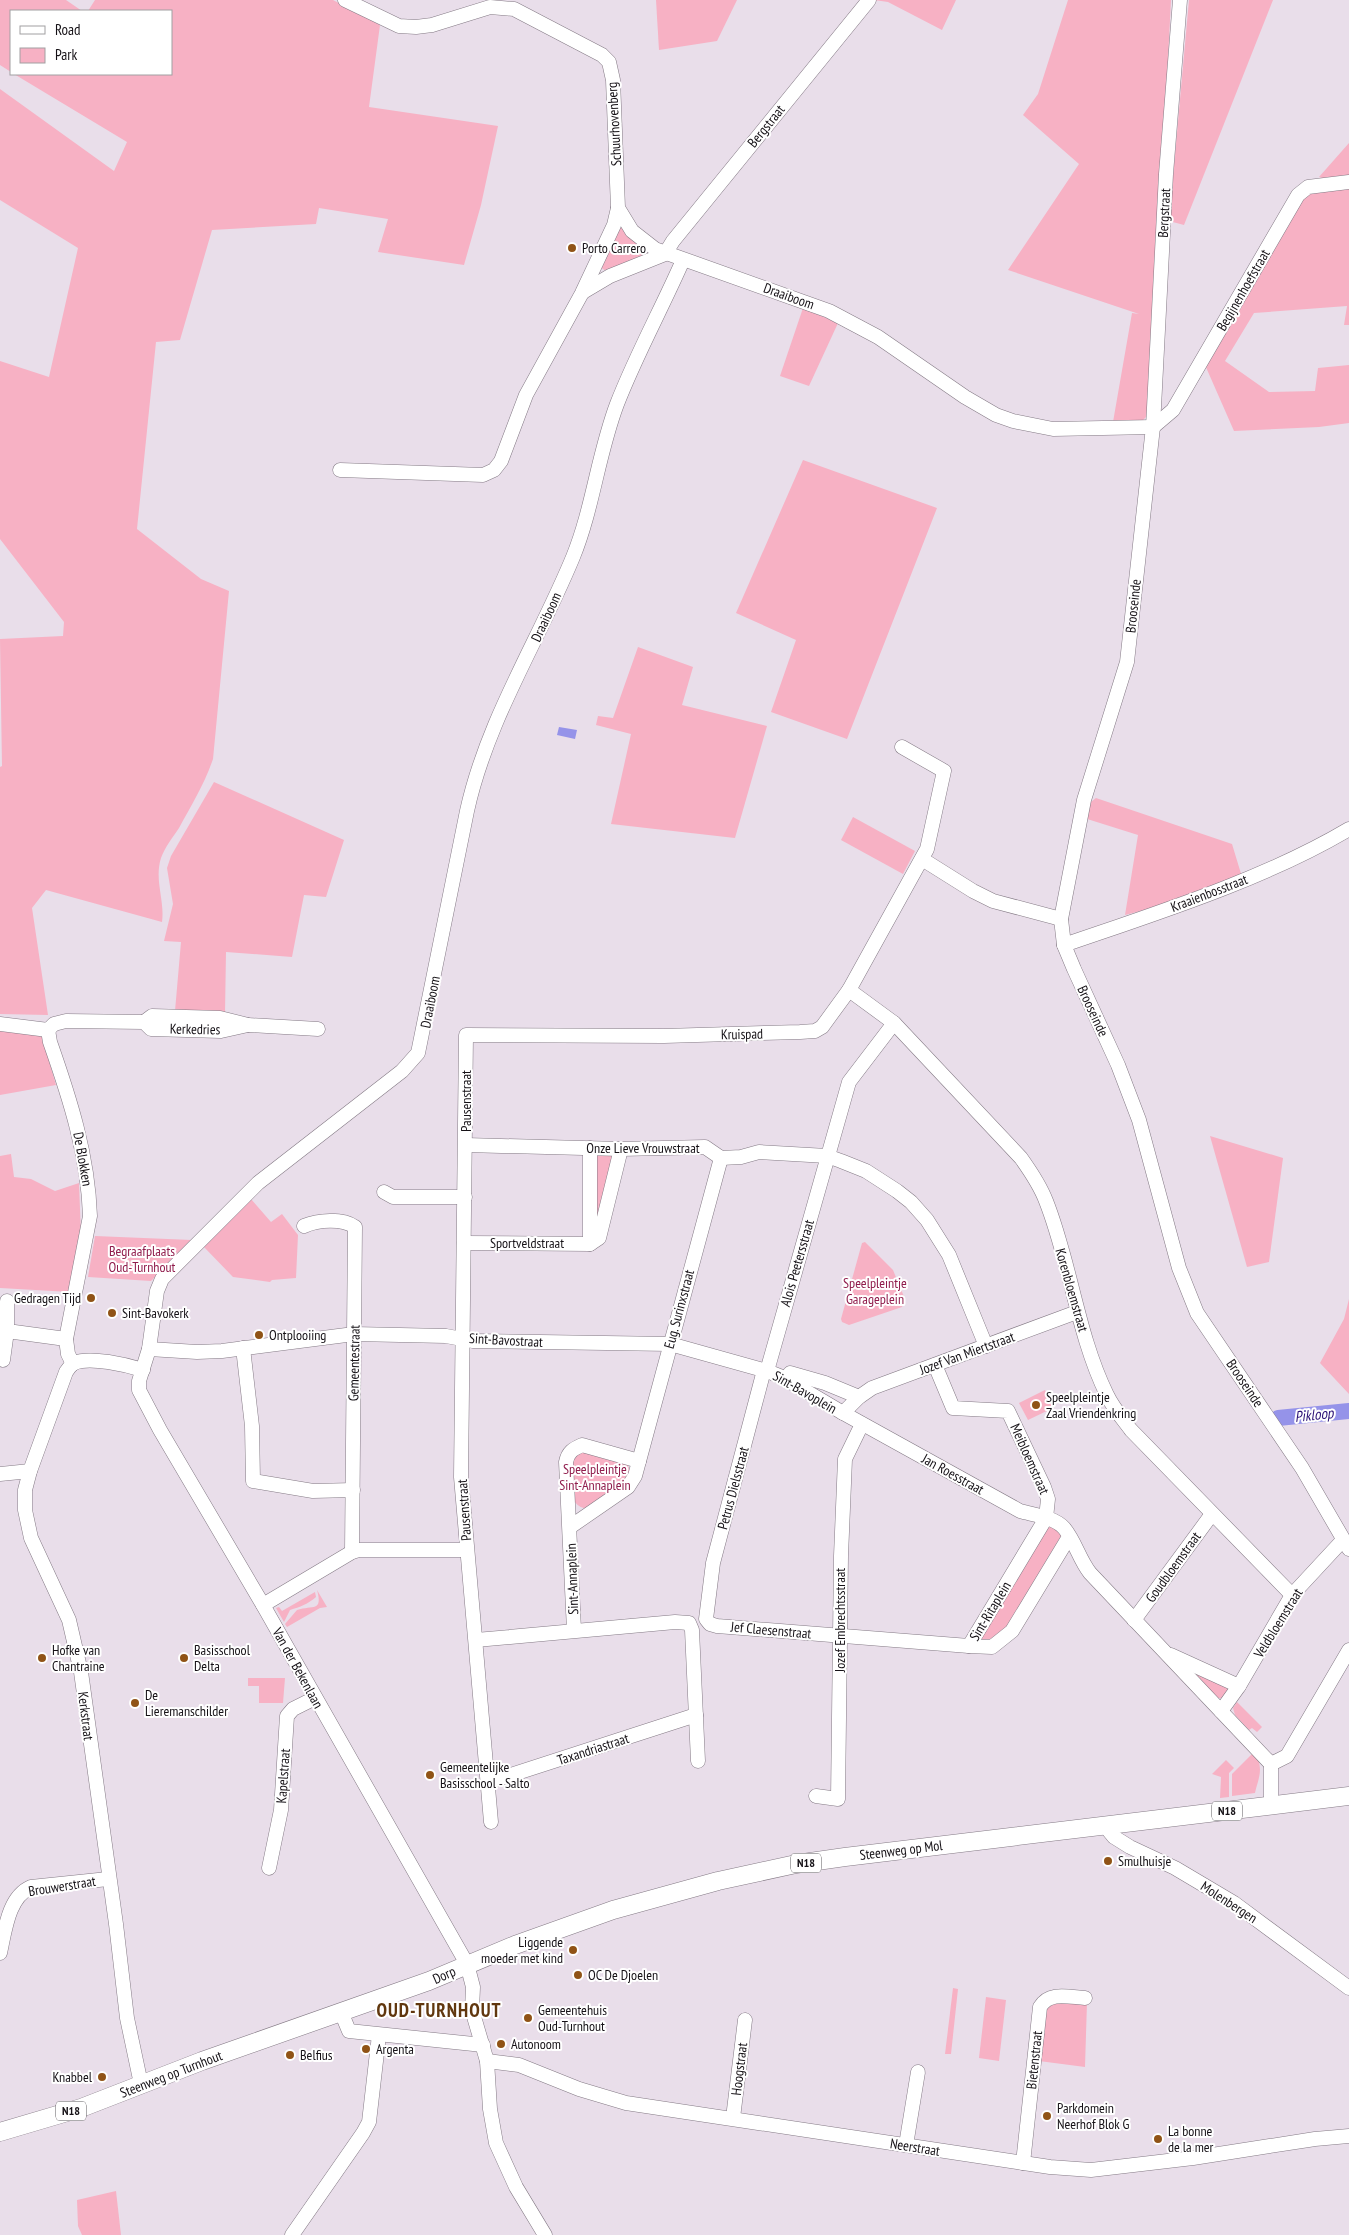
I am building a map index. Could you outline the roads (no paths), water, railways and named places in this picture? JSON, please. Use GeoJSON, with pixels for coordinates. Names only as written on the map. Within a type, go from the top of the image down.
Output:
{"type":"FeatureCollection","features":[{"type":"Feature","properties":{"kind":"main road","name":"Steenweg op Mol"},"geometry":{"type":"LineString","coordinates":[[467,1964],[613,1910],[718,1880],[764,1870],[845,1857],[1349,1796]]}},
{"type":"Feature","properties":{"kind":"main road","name":"Dorp"},"geometry":{"type":"LineString","coordinates":[[343,2016],[467,1964]]}},
{"type":"Feature","properties":{"kind":"main road","name":"Steenweg op Turnhout"},"geometry":{"type":"LineString","coordinates":[[0,2132],[81,2108],[140,2084],[343,2016]]}},
{"type":"Feature","properties":{"kind":"street","name":"Schuurhovenberg"},"geometry":{"type":"LineString","coordinates":[[345,0],[399,26],[416,28],[490,7],[514,9],[602,55],[608,62],[613,80],[618,208]]}},
{"type":"Feature","properties":{"kind":"street","name":"Bergstraat"},"geometry":{"type":"LineString","coordinates":[[665,254],[673,241],[869,0]]}},
{"type":"Feature","properties":{"kind":"street","name":"Bergstraat"},"geometry":{"type":"LineString","coordinates":[[1153,427],[1166,174],[1180,0]]}},
{"type":"Feature","properties":{"kind":"street","name":"Begijnenhoefstraat"},"geometry":{"type":"LineString","coordinates":[[1153,427],[1173,410],[1298,194],[1308,186],[1349,182]]}},
{"type":"Feature","properties":{"kind":"street"},"geometry":{"type":"LineString","coordinates":[[618,208],[626,223],[641,240],[665,254],[683,260]]}},
{"type":"Feature","properties":{"kind":"street"},"geometry":{"type":"LineString","coordinates":[[340,470],[483,474],[494,470],[501,461],[534,378],[582,293],[614,225],[618,208]]}},
{"type":"Feature","properties":{"kind":"street"},"geometry":{"type":"LineString","coordinates":[[582,293],[610,276],[665,254]]}},
{"type":"Feature","properties":{"kind":"street","name":"Draaiboom"},"geometry":{"type":"LineString","coordinates":[[143,1370],[149,1349],[157,1291],[162,1279],[258,1183],[402,1071],[418,1053],[470,795],[485,747],[497,717],[553,604],[572,558],[617,405],[683,260],[829,311],[878,337],[965,397],[996,415],[1013,421],[1053,429],[1153,427]]}},
{"type":"Feature","properties":{"kind":"street","name":"Brooseinde"},"geometry":{"type":"LineString","coordinates":[[1153,427],[1126,662],[1084,800],[1062,919],[1064,945],[1118,1065],[1139,1120],[1179,1268],[1197,1313],[1302,1468],[1346,1545]]}},
{"type":"Feature","properties":{"kind":"street","name":"Kruispad"},"geometry":{"type":"LineString","coordinates":[[466,1036],[664,1036],[816,1031],[822,1027],[849,990],[922,859],[930,839],[944,771],[902,747]]}},
{"type":"Feature","properties":{"kind":"street","name":"Kraaienbosstraat"},"geometry":{"type":"LineString","coordinates":[[1064,945],[1237,883],[1272,868],[1349,829]]}},
{"type":"Feature","properties":{"kind":"street"},"geometry":{"type":"LineString","coordinates":[[922,859],[973,891],[993,901],[1062,919]]}},
{"type":"Feature","properties":{"kind":"street","name":"Korenbloemstraat"},"geometry":{"type":"LineString","coordinates":[[849,990],[894,1023],[971,1102],[1021,1158],[1046,1201],[1077,1312],[1107,1395],[1118,1414],[1131,1430],[1292,1596]]}},
{"type":"Feature","properties":{"kind":"street","name":"Kerkedries"},"geometry":{"type":"LineString","coordinates":[[48,1030],[54,1024],[66,1021],[144,1022],[151,1029],[221,1031],[248,1025],[318,1029]]}},
{"type":"Feature","properties":{"kind":"street","name":"Alois Peetersstraat"},"geometry":{"type":"LineString","coordinates":[[767,1371],[849,1082],[894,1023]]}},
{"type":"Feature","properties":{"kind":"street"},"geometry":{"type":"LineString","coordinates":[[0,1024],[48,1030]]}},
{"type":"Feature","properties":{"kind":"street","name":"De Blokken"},"geometry":{"type":"LineString","coordinates":[[48,1030],[50,1042],[76,1118],[86,1161],[90,1196],[90,1216],[66,1339]]}},
{"type":"Feature","properties":{"kind":"street","name":"Pausenstraat"},"geometry":{"type":"LineString","coordinates":[[466,1036],[461,1477],[491,1822]]}},
{"type":"Feature","properties":{"kind":"street","name":"Onze Lieve Vrouwstraat"},"geometry":{"type":"LineString","coordinates":[[466,1145],[621,1149],[705,1147],[721,1158]]}},
{"type":"Feature","properties":{"kind":"street"},"geometry":{"type":"LineString","coordinates":[[590,1148],[590,1244]]}},
{"type":"Feature","properties":{"kind":"street"},"geometry":{"type":"LineString","coordinates":[[590,1244],[599,1238],[621,1149]]}},
{"type":"Feature","properties":{"kind":"street"},"geometry":{"type":"LineString","coordinates":[[721,1158],[759,1152],[827,1156],[866,1171],[883,1182],[911,1202],[927,1220],[949,1255],[986,1346]]}},
{"type":"Feature","properties":{"kind":"street","name":"Eug. Surinxstraat"},"geometry":{"type":"LineString","coordinates":[[639,1461],[721,1158]]}},
{"type":"Feature","properties":{"kind":"street"},"geometry":{"type":"LineString","coordinates":[[384,1192],[394,1197],[465,1197]]}},
{"type":"Feature","properties":{"kind":"street","name":"Gemeentestraat"},"geometry":{"type":"LineString","coordinates":[[304,1226],[316,1221],[344,1222],[355,1227],[352,1552]]}},
{"type":"Feature","properties":{"kind":"street","name":"Sportveldstraat"},"geometry":{"type":"LineString","coordinates":[[464,1243],[590,1244]]}},
{"type":"Feature","properties":{"kind":"street"},"geometry":{"type":"LineString","coordinates":[[3,1360],[7,1331],[7,1301]]}},
{"type":"Feature","properties":{"kind":"street","name":"Jozef Van Miertstraat"},"geometry":{"type":"LineString","coordinates":[[859,1397],[872,1388],[1077,1312]]}},
{"type":"Feature","properties":{"kind":"street"},"geometry":{"type":"LineString","coordinates":[[7,1331],[66,1339],[68,1354],[73,1364],[84,1361],[124,1364],[143,1370]]}},
{"type":"Feature","properties":{"kind":"street","name":"Sint-Bavostraat"},"geometry":{"type":"LineString","coordinates":[[149,1349],[197,1352],[354,1334],[462,1338],[473,1341],[670,1344],[767,1371]]}},
{"type":"Feature","properties":{"kind":"street"},"geometry":{"type":"LineString","coordinates":[[243,1348],[252,1426],[253,1480],[314,1490],[353,1490]]}},
{"type":"Feature","properties":{"kind":"street","name":"Kerkstraat"},"geometry":{"type":"LineString","coordinates":[[73,1364],[66,1372],[30,1471],[25,1490],[27,1525],[37,1552],[68,1620],[80,1672],[108,1879],[116,1924],[127,2018],[140,2084]]}},
{"type":"Feature","properties":{"kind":"street","name":"Meibloemstraat"},"geometry":{"type":"LineString","coordinates":[[935,1365],[953,1408],[1008,1411],[1044,1487],[1048,1500],[1046,1518]]}},
{"type":"Feature","properties":{"kind":"street","name":"Van der Bekenlaan"},"geometry":{"type":"LineString","coordinates":[[143,1370],[139,1381],[139,1390],[160,1430],[263,1605],[467,1964]]}},
{"type":"Feature","properties":{"kind":"street","name":"Sint-Bavoplein"},"geometry":{"type":"LineString","coordinates":[[767,1371],[782,1376],[862,1424]]}},
{"type":"Feature","properties":{"kind":"street","name":"Petrus Dielsstraat"},"geometry":{"type":"LineString","coordinates":[[707,1609],[713,1563],[763,1374],[767,1371]]}},
{"type":"Feature","properties":{"kind":"street","name":"Sint-Bavoplein"},"geometry":{"type":"LineString","coordinates":[[790,1373],[825,1383],[859,1397],[843,1414]]}},
{"type":"Feature","properties":{"kind":"street","name":"Jan Roesstraat"},"geometry":{"type":"LineString","coordinates":[[862,1424],[1020,1512],[1046,1518]]}},
{"type":"Feature","properties":{"kind":"street","name":"Jozef Embrechtsstraat"},"geometry":{"type":"LineString","coordinates":[[816,1796],[838,1799],[841,1556],[845,1459],[862,1424]]}},
{"type":"Feature","properties":{"kind":"street","name":"Sint-Annaplein"},"geometry":{"type":"LineString","coordinates":[[570,1527],[628,1487],[635,1476],[639,1461],[582,1445],[573,1449],[567,1455],[574,1630]]}},
{"type":"Feature","properties":{"kind":"street"},"geometry":{"type":"LineString","coordinates":[[0,1474],[30,1471]]}},
{"type":"Feature","properties":{"kind":"street","name":"Goudbloemstraat"},"geometry":{"type":"LineString","coordinates":[[1134,1620],[1212,1514]]}},
{"type":"Feature","properties":{"kind":"street"},"geometry":{"type":"LineString","coordinates":[[1046,1518],[1063,1527],[1080,1560],[1090,1573],[1271,1764],[1271,1806]]}},
{"type":"Feature","properties":{"kind":"street","name":"Sint-Ritaplein"},"geometry":{"type":"LineString","coordinates":[[1046,1518],[969,1646],[992,1647],[1012,1631],[1069,1537]]}},
{"type":"Feature","properties":{"kind":"street","name":"Veldbloemstraat"},"geometry":{"type":"LineString","coordinates":[[1221,1711],[1239,1686],[1292,1596],[1346,1545]]}},
{"type":"Feature","properties":{"kind":"street"},"geometry":{"type":"LineString","coordinates":[[263,1605],[352,1552],[365,1550],[466,1550]]}},
{"type":"Feature","properties":{"kind":"street","name":"Jef Claesenstraat"},"geometry":{"type":"LineString","coordinates":[[707,1609],[706,1619],[710,1624],[969,1646]]}},
{"type":"Feature","properties":{"kind":"street"},"geometry":{"type":"LineString","coordinates":[[476,1640],[574,1630],[675,1622],[689,1623],[692,1630],[698,1762]]}},
{"type":"Feature","properties":{"kind":"street"},"geometry":{"type":"LineString","coordinates":[[1271,1764],[1288,1756],[1349,1650]]}},
{"type":"Feature","properties":{"kind":"street"},"geometry":{"type":"LineString","coordinates":[[1166,1653],[1239,1686]]}},
{"type":"Feature","properties":{"kind":"street","name":"Kapelstraat"},"geometry":{"type":"LineString","coordinates":[[269,1868],[281,1810],[287,1716],[293,1709],[315,1698]]}},
{"type":"Feature","properties":{"kind":"street","name":"Taxandriastraat"},"geometry":{"type":"LineString","coordinates":[[489,1782],[696,1715]]}},
{"type":"Feature","properties":{"kind":"street","name":"Molenbergen"},"geometry":{"type":"LineString","coordinates":[[1105,1826],[1114,1837],[1130,1847],[1175,1868],[1234,1903],[1349,1988]]}},
{"type":"Feature","properties":{"kind":"street","name":"Brouwerstraat"},"geometry":{"type":"LineString","coordinates":[[0,1953],[9,1915],[18,1895],[25,1890],[31,1887],[108,1879]]}},
{"type":"Feature","properties":{"kind":"street","name":"Dorp"},"geometry":{"type":"LineString","coordinates":[[467,1964],[473,1987],[472,2010],[487,2061],[490,2109],[496,2143],[516,2187],[545,2235]]}},
{"type":"Feature","properties":{"kind":"street","name":"Bietenstraat"},"geometry":{"type":"LineString","coordinates":[[1023,2163],[1040,2007],[1047,1998],[1053,1996],[1085,1998]]}},
{"type":"Feature","properties":{"kind":"street"},"geometry":{"type":"LineString","coordinates":[[343,2016],[349,2031],[483,2045]]}},
{"type":"Feature","properties":{"kind":"street","name":"Hoogstraat"},"geometry":{"type":"LineString","coordinates":[[733,2118],[745,2020]]}},
{"type":"Feature","properties":{"kind":"street"},"geometry":{"type":"LineString","coordinates":[[292,2235],[369,2122],[379,2035]]}},
{"type":"Feature","properties":{"kind":"street","name":"Neerstraat"},"geometry":{"type":"LineString","coordinates":[[487,2061],[519,2066],[579,2089],[626,2103],[1023,2163],[1091,2170],[1194,2158],[1315,2139],[1349,2136]]}},
{"type":"Feature","properties":{"kind":"street"},"geometry":{"type":"LineString","coordinates":[[906,2145],[918,2072]]}},
{"type":"Feature","properties":{"kind":"waterway","name":"Pikloop"},"geometry":{"type":"LineString","coordinates":[[1278,1418],[1349,1411]]}},
{"type":"Feature","properties":{"kind":"place","name":"Porto Carrero"},"geometry":{"type":"Point","coordinates":[572,248]}},
{"type":"Feature","properties":{"kind":"place","name":"Gedragen Tijd"},"geometry":{"type":"Point","coordinates":[91,1298]}},
{"type":"Feature","properties":{"kind":"place","name":"Sint-Bavokerk"},"geometry":{"type":"Point","coordinates":[112,1313]}},
{"type":"Feature","properties":{"kind":"place","name":"Ontplooiing"},"geometry":{"type":"Point","coordinates":[259,1335]}},
{"type":"Feature","properties":{"kind":"place","name":"Speelpleintje Zaal Vriendenkring"},"geometry":{"type":"Point","coordinates":[1036,1405]}},
{"type":"Feature","properties":{"kind":"place","name":"Hofke van Chantraine"},"geometry":{"type":"Point","coordinates":[42,1658]}},
{"type":"Feature","properties":{"kind":"place","name":"Basisschool Delta"},"geometry":{"type":"Point","coordinates":[184,1658]}},
{"type":"Feature","properties":{"kind":"place","name":"De Lieremanschilder"},"geometry":{"type":"Point","coordinates":[135,1703]}},
{"type":"Feature","properties":{"kind":"place","name":"Gemeentelijke Basisschool - Salto"},"geometry":{"type":"Point","coordinates":[430,1775]}},
{"type":"Feature","properties":{"kind":"place","name":"Smulhuisje"},"geometry":{"type":"Point","coordinates":[1108,1861]}},
{"type":"Feature","properties":{"kind":"place","name":"Liggende moeder met kind"},"geometry":{"type":"Point","coordinates":[573,1950]}},
{"type":"Feature","properties":{"kind":"place","name":"OC De Djoelen"},"geometry":{"type":"Point","coordinates":[578,1975]}},
{"type":"Feature","properties":{"kind":"place","name":"Gemeentehuis Oud-Turnhout"},"geometry":{"type":"Point","coordinates":[528,2018]}},
{"type":"Feature","properties":{"kind":"place","name":"Autonoom"},"geometry":{"type":"Point","coordinates":[501,2044]}},
{"type":"Feature","properties":{"kind":"place","name":"Argenta"},"geometry":{"type":"Point","coordinates":[366,2049]}},
{"type":"Feature","properties":{"kind":"place","name":"Belfius"},"geometry":{"type":"Point","coordinates":[290,2055]}},
{"type":"Feature","properties":{"kind":"place","name":"Knabbel"},"geometry":{"type":"Point","coordinates":[102,2077]}},
{"type":"Feature","properties":{"kind":"place","name":"Parkdomein Neerhof Blok G"},"geometry":{"type":"Point","coordinates":[1047,2116]}},
{"type":"Feature","properties":{"kind":"place","name":"La bonne de la mer"},"geometry":{"type":"Point","coordinates":[1158,2139]}},
{"type":"Feature","properties":{"kind":"district","name":"OUD-TURNHOUT"},"geometry":{"type":"Point","coordinates":[439,2010]}},
{"type":"Feature","properties":{"kind":"park label","name":"Begraafplaats Oud-Turnhout"},"geometry":{"type":"Point","coordinates":[142,1260]}},
{"type":"Feature","properties":{"kind":"park label","name":"Speelpleintje Garageplein"},"geometry":{"type":"Point","coordinates":[875,1292]}},
{"type":"Feature","properties":{"kind":"park label","name":"Speelpleintje Sint-Annaplein"},"geometry":{"type":"Point","coordinates":[595,1478]}}]}
